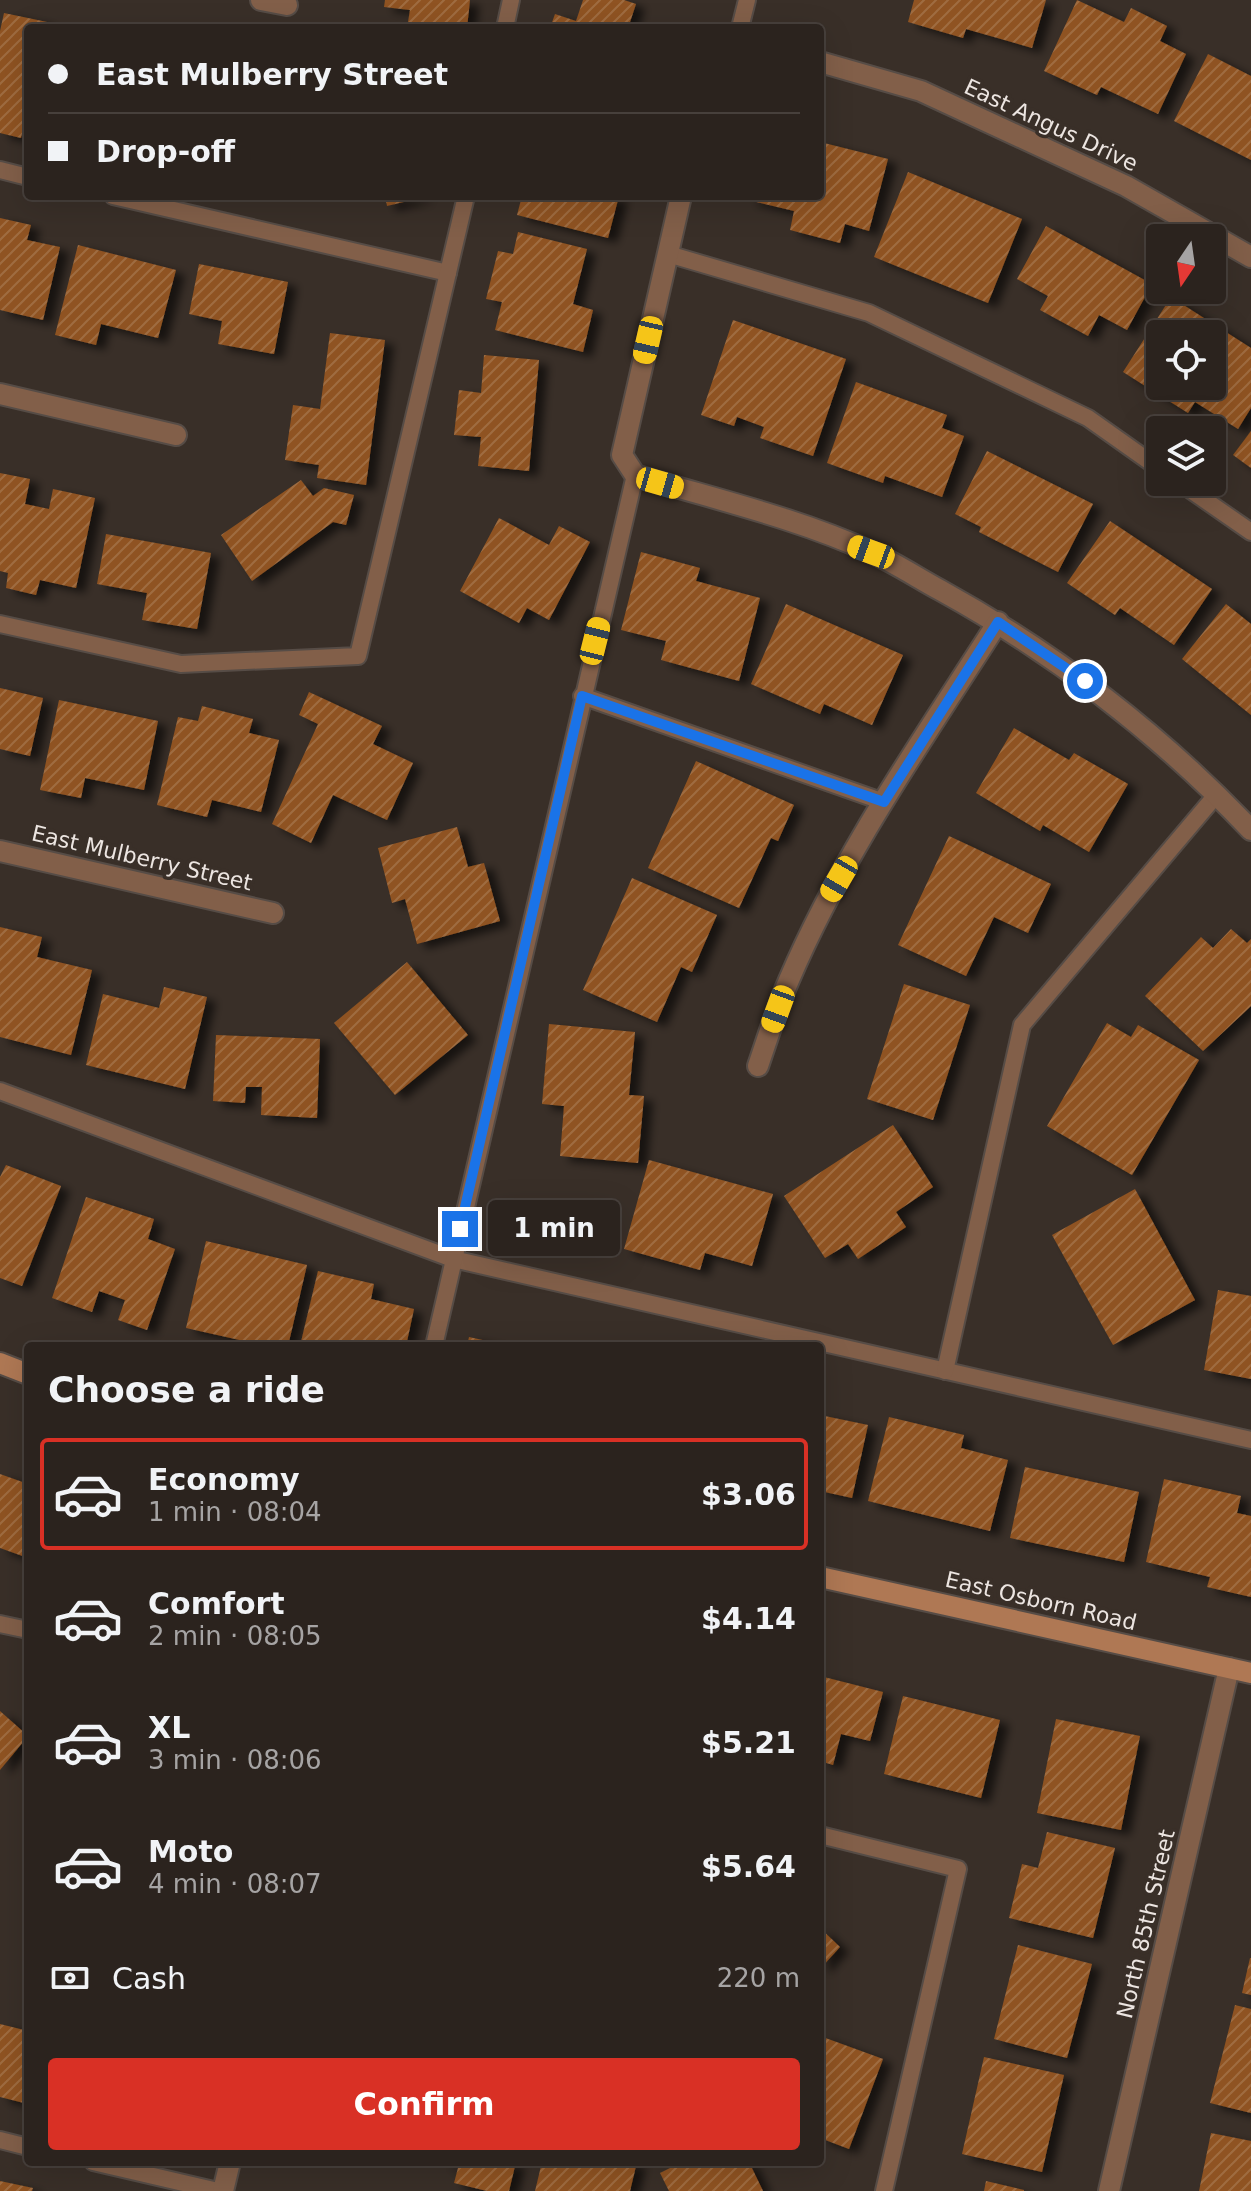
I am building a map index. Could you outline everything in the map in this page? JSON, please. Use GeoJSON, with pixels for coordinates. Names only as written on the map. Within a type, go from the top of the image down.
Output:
{"type":"FeatureCollection","features":[{"type":"Feature","properties":{"kind":"street"},"geometry":{"type":"LineString","coordinates":[[261,0],[287,5]]}},
{"type":"Feature","properties":{"kind":"street","name":"East Angus Drive"},"geometry":{"type":"LineString","coordinates":[[824,63],[921,91],[1126,186],[1251,257]]}},
{"type":"Feature","properties":{"kind":"street"},"geometry":{"type":"LineString","coordinates":[[680,200],[622,455],[635,475],[762,513],[871,552],[998,622],[1107,696],[1217,794],[1251,830]]}},
{"type":"Feature","properties":{"kind":"street"},"geometry":{"type":"LineString","coordinates":[[0,394],[176,435]]}},
{"type":"Feature","properties":{"kind":"street"},"geometry":{"type":"LineString","coordinates":[[758,1066],[788,981],[818,917],[884,802],[998,622]]}},
{"type":"Feature","properties":{"kind":"street","name":"East Mulberry Street"},"geometry":{"type":"LineString","coordinates":[[0,851],[273,913]]}},
{"type":"Feature","properties":{"kind":"street"},"geometry":{"type":"LineString","coordinates":[[0,1363],[24,1372]]}},
{"type":"Feature","properties":{"kind":"street","name":"East Osborn Road"},"geometry":{"type":"LineString","coordinates":[[824,1578],[1251,1673]]}},
{"type":"Feature","properties":{"kind":"street","name":"North 85th Street"},"geometry":{"type":"LineString","coordinates":[[1109,2191],[1229,1668]]}},
{"type":"Feature","properties":{"kind":"street"},"geometry":{"type":"LineString","coordinates":[[221,2191],[229,2166]]}},
{"type":"Feature","properties":{"kind":"lane"},"geometry":{"type":"LineString","coordinates":[[506,24],[511,0]]}},
{"type":"Feature","properties":{"kind":"lane"},"geometry":{"type":"LineString","coordinates":[[741,24],[747,0]]}},
{"type":"Feature","properties":{"kind":"lane"},"geometry":{"type":"LineString","coordinates":[[0,170],[24,176]]}},
{"type":"Feature","properties":{"kind":"lane"},"geometry":{"type":"LineString","coordinates":[[130,200],[448,273]]}},
{"type":"Feature","properties":{"kind":"lane"},"geometry":{"type":"LineString","coordinates":[[0,624],[181,664],[358,656],[465,200]]}},
{"type":"Feature","properties":{"kind":"lane"},"geometry":{"type":"LineString","coordinates":[[668,254],[869,313],[1088,418],[1146,459]]}},
{"type":"Feature","properties":{"kind":"lane"},"geometry":{"type":"LineString","coordinates":[[435,1342],[635,475]]}},
{"type":"Feature","properties":{"kind":"lane"},"geometry":{"type":"LineString","coordinates":[[1199,496],[1251,532]]}},
{"type":"Feature","properties":{"kind":"lane"},"geometry":{"type":"LineString","coordinates":[[582,696],[884,802]]}},
{"type":"Feature","properties":{"kind":"lane"},"geometry":{"type":"LineString","coordinates":[[945,1371],[1022,1025],[1217,794]]}},
{"type":"Feature","properties":{"kind":"lane"},"geometry":{"type":"LineString","coordinates":[[0,1091],[453,1259],[818,1342]]}},
{"type":"Feature","properties":{"kind":"lane"},"geometry":{"type":"LineString","coordinates":[[824,1343],[1251,1440]]}},
{"type":"Feature","properties":{"kind":"lane"},"geometry":{"type":"LineString","coordinates":[[0,1624],[24,1629]]}},
{"type":"Feature","properties":{"kind":"lane"},"geometry":{"type":"LineString","coordinates":[[824,1836],[958,1869],[884,2191]]}},
{"type":"Feature","properties":{"kind":"lane"},"geometry":{"type":"LineString","coordinates":[[0,2140],[24,2146]]}},
{"type":"Feature","properties":{"kind":"lane"},"geometry":{"type":"LineString","coordinates":[[111,2166],[221,2191]]}},
{"type":"Feature","properties":{"kind":"building"},"geometry":{"type":"Polygon","coordinates":[[[385,0],[470,0],[467,24],[408,24],[410,10],[384,7],[385,0]]]}},
{"type":"Feature","properties":{"kind":"building"},"geometry":{"type":"Polygon","coordinates":[[[583,0],[624,0],[636,4],[629,24],[551,24],[555,14],[576,21],[583,0]]]}},
{"type":"Feature","properties":{"kind":"building"},"geometry":{"type":"Polygon","coordinates":[[[914,0],[1046,0],[1032,48],[966,29],[963,38],[908,22],[914,0]]]}},
{"type":"Feature","properties":{"kind":"building"},"geometry":{"type":"Polygon","coordinates":[[[1077,0],[1124,22],[1131,8],[1167,26],[1160,41],[1186,54],[1158,114],[1101,87],[1097,95],[1044,71],[1077,0]]]}},
{"type":"Feature","properties":{"kind":"building"},"geometry":{"type":"Polygon","coordinates":[[[4,13],[47,22],[24,24],[24,125],[21,138],[0,133],[0,31],[4,13]]]}},
{"type":"Feature","properties":{"kind":"building"},"geometry":{"type":"Polygon","coordinates":[[[1208,54],[1251,76],[1251,160],[1174,121],[1208,54]]]}},
{"type":"Feature","properties":{"kind":"building"},"geometry":{"type":"Polygon","coordinates":[[[824,143],[888,159],[869,231],[845,224],[840,243],[790,230],[794,211],[748,200],[824,200],[824,143]]]}},
{"type":"Feature","properties":{"kind":"building"},"geometry":{"type":"Polygon","coordinates":[[[908,172],[1022,219],[988,303],[874,257],[908,172]]]}},
{"type":"Feature","properties":{"kind":"building"},"geometry":{"type":"Polygon","coordinates":[[[386,200],[412,200],[387,206],[386,200]]]}},
{"type":"Feature","properties":{"kind":"building"},"geometry":{"type":"Polygon","coordinates":[[[521,200],[618,200],[608,238],[517,215],[521,200]]]}},
{"type":"Feature","properties":{"kind":"building"},"geometry":{"type":"Polygon","coordinates":[[[0,218],[31,225],[27,240],[60,247],[43,320],[0,310],[0,218]]]}},
{"type":"Feature","properties":{"kind":"building"},"geometry":{"type":"Polygon","coordinates":[[[1046,226],[1146,281],[1146,295],[1127,330],[1099,315],[1088,336],[1040,310],[1048,296],[1017,279],[1046,226]]]}},
{"type":"Feature","properties":{"kind":"building"},"geometry":{"type":"Polygon","coordinates":[[[518,232],[587,249],[573,304],[593,310],[583,352],[495,330],[502,302],[486,299],[498,251],[513,254],[518,232]]]}},
{"type":"Feature","properties":{"kind":"building"},"geometry":{"type":"Polygon","coordinates":[[[78,245],[176,270],[158,338],[101,324],[96,345],[55,335],[78,245]]]}},
{"type":"Feature","properties":{"kind":"building"},"geometry":{"type":"Polygon","coordinates":[[[199,264],[288,282],[274,354],[218,344],[222,321],[189,314],[199,264]]]}},
{"type":"Feature","properties":{"kind":"building"},"geometry":{"type":"Polygon","coordinates":[[[1167,304],[1182,304],[1207,320],[1156,320],[1167,304]]]}},
{"type":"Feature","properties":{"kind":"building"},"geometry":{"type":"Polygon","coordinates":[[[733,320],[846,359],[813,456],[760,438],[764,427],[737,417],[734,426],[701,415],[733,320]]]}},
{"type":"Feature","properties":{"kind":"building"},"geometry":{"type":"Polygon","coordinates":[[[1226,332],[1251,348],[1251,408],[1238,429],[1226,421],[1226,416],[1217,416],[1195,402],[1188,413],[1167,400],[1226,400],[1226,332]]]}},
{"type":"Feature","properties":{"kind":"building"},"geometry":{"type":"Polygon","coordinates":[[[330,333],[385,340],[366,485],[317,478],[319,465],[285,460],[293,405],[320,409],[330,333]]]}},
{"type":"Feature","properties":{"kind":"building"},"geometry":{"type":"Polygon","coordinates":[[[1146,336],[1146,387],[1123,372],[1146,336]]]}},
{"type":"Feature","properties":{"kind":"building"},"geometry":{"type":"Polygon","coordinates":[[[484,355],[539,360],[529,471],[478,466],[481,437],[454,435],[459,390],[481,393],[484,355]]]}},
{"type":"Feature","properties":{"kind":"building"},"geometry":{"type":"Polygon","coordinates":[[[856,382],[947,415],[942,428],[964,436],[942,497],[885,476],[883,483],[827,463],[856,382]]]}},
{"type":"Feature","properties":{"kind":"building"},"geometry":{"type":"Polygon","coordinates":[[[1251,431],[1251,468],[1233,455],[1251,431]]]}},
{"type":"Feature","properties":{"kind":"building"},"geometry":{"type":"Polygon","coordinates":[[[987,451],[1093,504],[1058,572],[979,532],[981,527],[955,514],[987,451]]]}},
{"type":"Feature","properties":{"kind":"building"},"geometry":{"type":"Polygon","coordinates":[[[0,473],[30,479],[25,504],[49,509],[53,489],[95,498],[76,588],[40,580],[36,595],[6,588],[8,573],[0,571],[0,473]]]}},
{"type":"Feature","properties":{"kind":"building"},"geometry":{"type":"Polygon","coordinates":[[[301,480],[313,496],[324,488],[354,495],[346,525],[333,522],[252,581],[221,535],[301,480]]]}},
{"type":"Feature","properties":{"kind":"building"},"geometry":{"type":"Polygon","coordinates":[[[499,518],[549,545],[559,526],[590,542],[549,620],[527,608],[519,623],[460,591],[499,518]]]}},
{"type":"Feature","properties":{"kind":"building"},"geometry":{"type":"Polygon","coordinates":[[[1110,521],[1212,589],[1174,645],[1120,608],[1115,615],[1067,583],[1110,521]]]}},
{"type":"Feature","properties":{"kind":"building"},"geometry":{"type":"Polygon","coordinates":[[[106,534],[211,553],[197,629],[142,620],[147,593],[97,584],[106,534]]]}},
{"type":"Feature","properties":{"kind":"building"},"geometry":{"type":"Polygon","coordinates":[[[641,552],[700,568],[696,581],[760,598],[739,681],[661,660],[666,641],[621,630],[641,552]]]}},
{"type":"Feature","properties":{"kind":"building"},"geometry":{"type":"Polygon","coordinates":[[[786,604],[903,655],[872,725],[824,704],[820,714],[751,684],[786,604]]]}},
{"type":"Feature","properties":{"kind":"building"},"geometry":{"type":"Polygon","coordinates":[[[1226,604],[1251,624],[1251,715],[1182,659],[1226,604]]]}},
{"type":"Feature","properties":{"kind":"building"},"geometry":{"type":"Polygon","coordinates":[[[0,688],[43,698],[30,756],[0,749],[0,688]]]}},
{"type":"Feature","properties":{"kind":"building"},"geometry":{"type":"Polygon","coordinates":[[[309,692],[382,726],[373,744],[413,763],[387,820],[333,795],[311,843],[272,824],[318,724],[299,715],[309,692]]]}},
{"type":"Feature","properties":{"kind":"building"},"geometry":{"type":"Polygon","coordinates":[[[59,700],[158,721],[144,790],[85,778],[81,798],[40,790],[59,700]]]}},
{"type":"Feature","properties":{"kind":"building"},"geometry":{"type":"Polygon","coordinates":[[[202,706],[253,719],[249,733],[279,740],[261,812],[212,800],[207,817],[157,805],[178,717],[198,721],[202,706]]]}},
{"type":"Feature","properties":{"kind":"building"},"geometry":{"type":"Polygon","coordinates":[[[1014,728],[1069,760],[1074,753],[1128,784],[1089,852],[1043,825],[1040,831],[976,793],[1014,728]]]}},
{"type":"Feature","properties":{"kind":"building"},"geometry":{"type":"Polygon","coordinates":[[[696,761],[794,805],[778,841],[771,838],[739,908],[648,868],[696,761]]]}},
{"type":"Feature","properties":{"kind":"building"},"geometry":{"type":"Polygon","coordinates":[[[457,827],[468,867],[484,863],[500,921],[417,944],[405,899],[392,903],[378,848],[457,827]]]}},
{"type":"Feature","properties":{"kind":"building"},"geometry":{"type":"Polygon","coordinates":[[[949,836],[1051,884],[1028,933],[994,917],[966,976],[898,945],[949,836]]]}},
{"type":"Feature","properties":{"kind":"building"},"geometry":{"type":"Polygon","coordinates":[[[632,878],[717,915],[692,972],[681,967],[657,1022],[583,990],[632,878]]]}},
{"type":"Feature","properties":{"kind":"building"},"geometry":{"type":"Polygon","coordinates":[[[0,927],[42,937],[37,957],[92,970],[71,1055],[0,1037],[0,927]]]}},
{"type":"Feature","properties":{"kind":"building"},"geometry":{"type":"Polygon","coordinates":[[[1231,929],[1247,943],[1251,939],[1251,1006],[1203,1051],[1145,996],[1201,937],[1213,948],[1231,929]]]}},
{"type":"Feature","properties":{"kind":"building"},"geometry":{"type":"Polygon","coordinates":[[[407,962],[468,1035],[395,1095],[334,1023],[407,962]]]}},
{"type":"Feature","properties":{"kind":"building"},"geometry":{"type":"Polygon","coordinates":[[[904,984],[970,1005],[933,1120],[867,1099],[904,984]]]}},
{"type":"Feature","properties":{"kind":"building"},"geometry":{"type":"Polygon","coordinates":[[[164,987],[207,997],[185,1089],[86,1065],[103,994],[159,1008],[164,987]]]}},
{"type":"Feature","properties":{"kind":"building"},"geometry":{"type":"Polygon","coordinates":[[[1107,1023],[1131,1037],[1138,1025],[1199,1060],[1132,1175],[1047,1126],[1107,1023]]]}},
{"type":"Feature","properties":{"kind":"building"},"geometry":{"type":"Polygon","coordinates":[[[549,1024],[635,1032],[629,1095],[644,1096],[638,1163],[560,1156],[564,1106],[542,1104],[549,1024]]]}},
{"type":"Feature","properties":{"kind":"building"},"geometry":{"type":"Polygon","coordinates":[[[216,1035],[320,1039],[317,1118],[261,1115],[262,1087],[246,1087],[245,1103],[213,1101],[216,1035]]]}},
{"type":"Feature","properties":{"kind":"building"},"geometry":{"type":"Polygon","coordinates":[[[893,1125],[933,1187],[896,1212],[906,1227],[858,1259],[848,1244],[825,1258],[784,1196],[893,1125]]]}},
{"type":"Feature","properties":{"kind":"building"},"geometry":{"type":"Polygon","coordinates":[[[649,1160],[773,1194],[752,1266],[705,1253],[700,1270],[624,1249],[649,1160]]]}},
{"type":"Feature","properties":{"kind":"building"},"geometry":{"type":"Polygon","coordinates":[[[6,1165],[61,1186],[22,1286],[0,1278],[0,1177],[6,1165]]]}},
{"type":"Feature","properties":{"kind":"building"},"geometry":{"type":"Polygon","coordinates":[[[1135,1189],[1195,1300],[1113,1345],[1052,1235],[1135,1189]]]}},
{"type":"Feature","properties":{"kind":"building"},"geometry":{"type":"Polygon","coordinates":[[[86,1197],[154,1219],[148,1239],[175,1249],[147,1330],[118,1320],[125,1300],[99,1291],[92,1312],[52,1298],[86,1197]]]}},
{"type":"Feature","properties":{"kind":"building"},"geometry":{"type":"Polygon","coordinates":[[[206,1241],[307,1265],[289,1342],[244,1342],[186,1328],[206,1241]]]}},
{"type":"Feature","properties":{"kind":"building"},"geometry":{"type":"Polygon","coordinates":[[[318,1271],[374,1284],[371,1299],[414,1309],[407,1342],[301,1342],[318,1271]]]}},
{"type":"Feature","properties":{"kind":"building"},"geometry":{"type":"Polygon","coordinates":[[[1218,1290],[1251,1296],[1251,1379],[1204,1370],[1218,1290]]]}},
{"type":"Feature","properties":{"kind":"building"},"geometry":{"type":"Polygon","coordinates":[[[469,1337],[492,1342],[468,1342],[469,1337]]]}},
{"type":"Feature","properties":{"kind":"building"},"geometry":{"type":"Polygon","coordinates":[[[824,1416],[868,1425],[852,1498],[824,1492],[824,1416]]]}},
{"type":"Feature","properties":{"kind":"building"},"geometry":{"type":"Polygon","coordinates":[[[889,1417],[964,1435],[961,1448],[1008,1460],[990,1531],[868,1501],[889,1417]]]}},
{"type":"Feature","properties":{"kind":"building"},"geometry":{"type":"Polygon","coordinates":[[[1025,1467],[1139,1492],[1124,1562],[1010,1538],[1025,1467]]]}},
{"type":"Feature","properties":{"kind":"building"},"geometry":{"type":"Polygon","coordinates":[[[0,1474],[24,1483],[24,1557],[0,1548],[0,1474]]]}},
{"type":"Feature","properties":{"kind":"building"},"geometry":{"type":"Polygon","coordinates":[[[1164,1479],[1241,1496],[1237,1513],[1251,1516],[1251,1597],[1207,1587],[1210,1577],[1146,1562],[1164,1479]]]}},
{"type":"Feature","properties":{"kind":"building"},"geometry":{"type":"Polygon","coordinates":[[[824,1677],[883,1692],[870,1741],[841,1734],[833,1765],[824,1762],[824,1677]]]}},
{"type":"Feature","properties":{"kind":"building"},"geometry":{"type":"Polygon","coordinates":[[[903,1696],[1000,1720],[981,1798],[884,1774],[903,1696]]]}},
{"type":"Feature","properties":{"kind":"building"},"geometry":{"type":"Polygon","coordinates":[[[0,1711],[24,1732],[24,1741],[0,1770],[0,1711]]]}},
{"type":"Feature","properties":{"kind":"building"},"geometry":{"type":"Polygon","coordinates":[[[1056,1719],[1140,1736],[1121,1830],[1037,1813],[1056,1719]]]}},
{"type":"Feature","properties":{"kind":"building"},"geometry":{"type":"Polygon","coordinates":[[[1047,1832],[1115,1848],[1093,1938],[1009,1918],[1022,1864],[1038,1868],[1047,1832]]]}},
{"type":"Feature","properties":{"kind":"building"},"geometry":{"type":"Polygon","coordinates":[[[824,1932],[840,1947],[824,1965],[824,1932]]]}},
{"type":"Feature","properties":{"kind":"building"},"geometry":{"type":"Polygon","coordinates":[[[1018,1945],[1092,1964],[1067,2058],[994,2039],[1018,1945]]]}},
{"type":"Feature","properties":{"kind":"building"},"geometry":{"type":"Polygon","coordinates":[[[1251,1958],[1251,1995],[1242,1993],[1251,1958]]]}},
{"type":"Feature","properties":{"kind":"building"},"geometry":{"type":"Polygon","coordinates":[[[1235,2005],[1251,2009],[1251,2113],[1210,2103],[1235,2005]]]}},
{"type":"Feature","properties":{"kind":"building"},"geometry":{"type":"Polygon","coordinates":[[[0,2024],[24,2030],[24,2103],[0,2097],[0,2024]]]}},
{"type":"Feature","properties":{"kind":"building"},"geometry":{"type":"Polygon","coordinates":[[[824,2037],[883,2059],[849,2149],[824,2140],[824,2037]]]}},
{"type":"Feature","properties":{"kind":"building"},"geometry":{"type":"Polygon","coordinates":[[[984,2057],[1064,2075],[1042,2172],[962,2154],[984,2057]]]}},
{"type":"Feature","properties":{"kind":"building"},"geometry":{"type":"Polygon","coordinates":[[[1211,2133],[1251,2141],[1251,2191],[1199,2191],[1211,2133]]]}},
{"type":"Feature","properties":{"kind":"building"},"geometry":{"type":"Polygon","coordinates":[[[450,2166],[515,2166],[509,2191],[487,2191],[454,2183],[458,2168],[450,2166]]]}},
{"type":"Feature","properties":{"kind":"building"},"geometry":{"type":"Polygon","coordinates":[[[541,2166],[636,2166],[630,2191],[535,2191],[541,2166]]]}},
{"type":"Feature","properties":{"kind":"building"},"geometry":{"type":"Polygon","coordinates":[[[674,2166],[751,2166],[763,2191],[669,2191],[660,2173],[674,2166]]]}},
{"type":"Feature","properties":{"kind":"building"},"geometry":{"type":"Polygon","coordinates":[[[0,2181],[33,2188],[32,2191],[0,2191],[0,2181]]]}},
{"type":"Feature","properties":{"kind":"building"},"geometry":{"type":"Polygon","coordinates":[[[986,2181],[1024,2190],[1024,2191],[984,2191],[986,2181]]]}},
{"type":"Feature","properties":{"kind":"route"},"geometry":{"type":"LineString","coordinates":[[460,1229],[582,696],[884,802],[998,622],[1085,681]]}}]}
